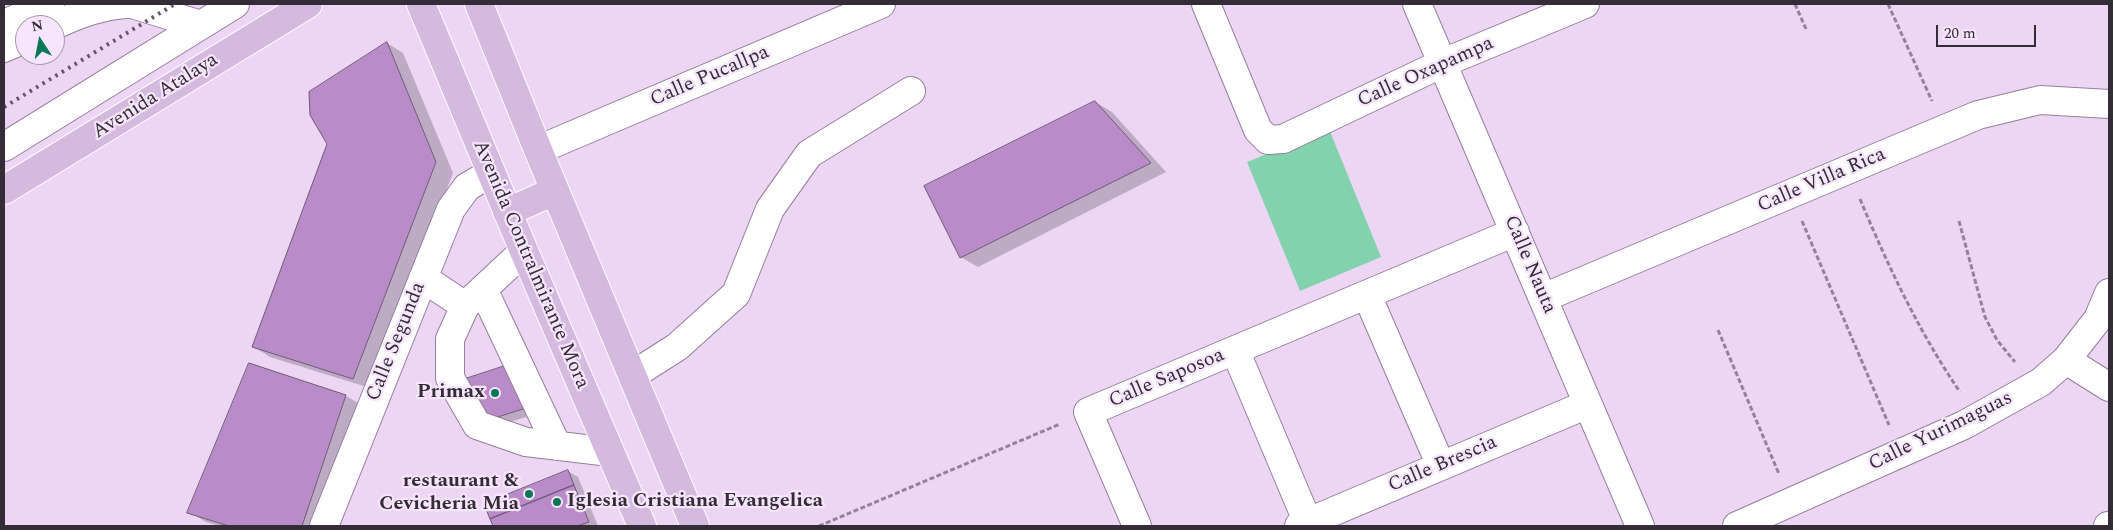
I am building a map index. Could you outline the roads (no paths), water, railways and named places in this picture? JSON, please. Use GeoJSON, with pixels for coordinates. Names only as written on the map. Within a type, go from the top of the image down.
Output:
{"type":"FeatureCollection","features":[{"type":"Feature","properties":{"kind":"main road","name":"Avenida Atalaya"},"geometry":{"type":"LineString","coordinates":[[4,190],[308,4]]}},
{"type":"Feature","properties":{"kind":"main road","name":"Avenida Contralmirante Mora"},"geometry":{"type":"LineString","coordinates":[[421,4],[507,212],[642,526]]}},
{"type":"Feature","properties":{"kind":"main road"},"geometry":{"type":"LineString","coordinates":[[486,6],[538,150],[696,526]]}},
{"type":"Feature","properties":{"kind":"main road"},"geometry":{"type":"LineString","coordinates":[[507,212],[555,191]]}},
{"type":"Feature","properties":{"kind":"street"},"geometry":{"type":"LineString","coordinates":[[4,24],[50,4]]}},
{"type":"Feature","properties":{"kind":"street"},"geometry":{"type":"LineString","coordinates":[[65,21],[109,4],[130,4],[201,25]]}},
{"type":"Feature","properties":{"kind":"street","name":"Avenida Atalaya"},"geometry":{"type":"LineString","coordinates":[[4,147],[236,4]]}},
{"type":"Feature","properties":{"kind":"street","name":"Calle Pucallpa"},"geometry":{"type":"LineString","coordinates":[[538,150],[882,4]]}},
{"type":"Feature","properties":{"kind":"street","name":"Calle Oxapampa"},"geometry":{"type":"LineString","coordinates":[[1206,4],[1258,130],[1268,140],[1283,139],[1443,63],[1585,4]]}},
{"type":"Feature","properties":{"kind":"street","name":"Calle Nauta"},"geometry":{"type":"LineString","coordinates":[[1417,4],[1640,526]]}},
{"type":"Feature","properties":{"kind":"street"},"geometry":{"type":"LineString","coordinates":[[633,374],[678,347],[736,294],[770,209],[809,154],[911,91]]}},
{"type":"Feature","properties":{"kind":"street","name":"Calle Villa Rica"},"geometry":{"type":"LineString","coordinates":[[1543,298],[1978,115],[2040,100],[2109,104]]}},
{"type":"Feature","properties":{"kind":"street","name":"Calle Segunda"},"geometry":{"type":"LineString","coordinates":[[324,526],[451,209],[467,186],[491,173]]}},
{"type":"Feature","properties":{"kind":"street","name":"Calle Saposoa"},"geometry":{"type":"LineString","coordinates":[[1137,526],[1088,412],[1515,232]]}},
{"type":"Feature","properties":{"kind":"street"},"geometry":{"type":"LineString","coordinates":[[524,251],[474,297],[450,339],[450,378],[477,425],[526,442],[610,452]]}},
{"type":"Feature","properties":{"kind":"street"},"geometry":{"type":"LineString","coordinates":[[423,278],[474,297],[556,446]]}},
{"type":"Feature","properties":{"kind":"street","name":"Calle Yurimaguas"},"geometry":{"type":"LineString","coordinates":[[1737,526],[1901,454],[1977,418],[2034,386],[2066,360],[2098,319],[2109,293]]}},
{"type":"Feature","properties":{"kind":"street"},"geometry":{"type":"LineString","coordinates":[[1368,294],[1441,466]]}},
{"type":"Feature","properties":{"kind":"street"},"geometry":{"type":"LineString","coordinates":[[1235,350],[1303,524]]}},
{"type":"Feature","properties":{"kind":"street"},"geometry":{"type":"LineString","coordinates":[[2066,360],[2109,387]]}},
{"type":"Feature","properties":{"kind":"street","name":"Calle Brescia"},"geometry":{"type":"LineString","coordinates":[[1303,524],[1588,404]]}},
{"type":"Feature","properties":{"kind":"railway"},"geometry":{"type":"LineString","coordinates":[[4,107],[175,4]]}},
{"type":"Feature","properties":{"kind":"place","name":"Primax"},"geometry":{"type":"Point","coordinates":[495,393]}},
{"type":"Feature","properties":{"kind":"place","name":"restaurant & Cevicheria Mia"},"geometry":{"type":"Point","coordinates":[529,494]}},
{"type":"Feature","properties":{"kind":"place","name":"Iglesia Cristiana Evangelica"},"geometry":{"type":"Point","coordinates":[557,502]}}]}
